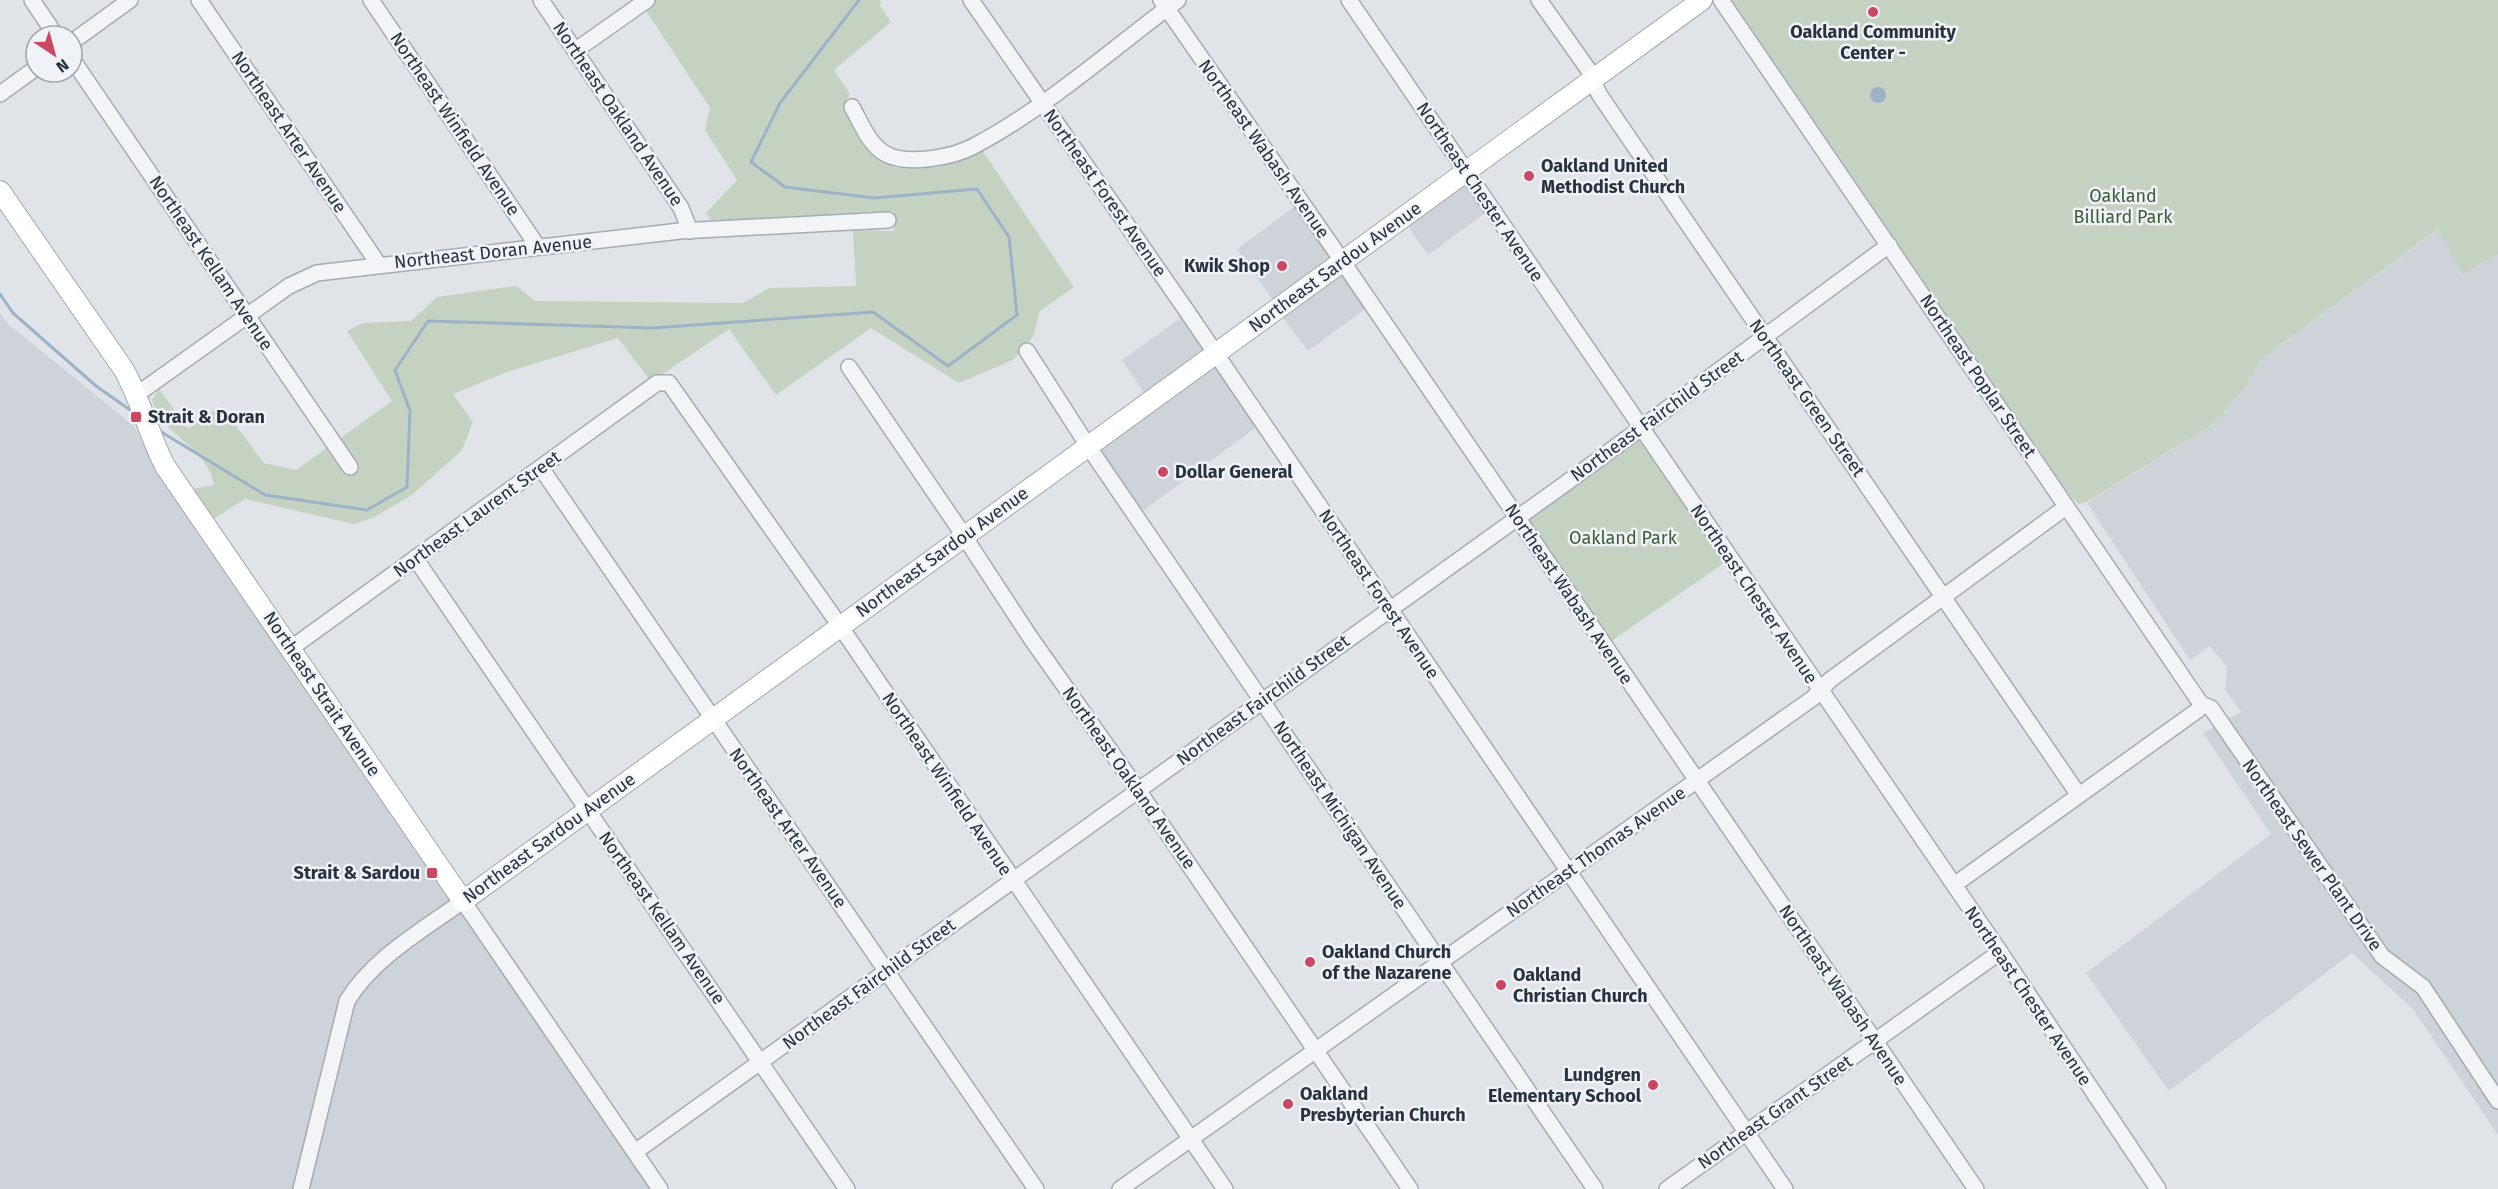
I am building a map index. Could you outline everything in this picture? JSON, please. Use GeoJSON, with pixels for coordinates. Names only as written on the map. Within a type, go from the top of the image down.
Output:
{"type":"FeatureCollection","features":[{"type":"Feature","properties":{"kind":"main road","name":"Northeast Sardou Avenue"},"geometry":{"type":"LineString","coordinates":[[463,901],[1702,0]]}},
{"type":"Feature","properties":{"kind":"main road","name":"Northeast Strait Avenue"},"geometry":{"type":"LineString","coordinates":[[0,191],[124,370],[136,395],[152,442],[165,466],[463,901]]}},
{"type":"Feature","properties":{"kind":"street"},"geometry":{"type":"LineString","coordinates":[[32,0],[48,24]]}},
{"type":"Feature","properties":{"kind":"street"},"geometry":{"type":"LineString","coordinates":[[84,33],[130,0]]}},
{"type":"Feature","properties":{"kind":"street","name":"Northeast Arter Avenue"},"geometry":{"type":"LineString","coordinates":[[199,0],[379,265]]}},
{"type":"Feature","properties":{"kind":"street","name":"Northeast Winfield Avenue"},"geometry":{"type":"LineString","coordinates":[[371,0],[538,247]]}},
{"type":"Feature","properties":{"kind":"street","name":"Northeast Oakland Avenue"},"geometry":{"type":"LineString","coordinates":[[541,0],[681,208],[690,231]]}},
{"type":"Feature","properties":{"kind":"street"},"geometry":{"type":"LineString","coordinates":[[576,50],[647,0]]}},
{"type":"Feature","properties":{"kind":"street","name":"Northeast Forest Avenue"},"geometry":{"type":"LineString","coordinates":[[970,0],[1216,354],[1785,1189]]}},
{"type":"Feature","properties":{"kind":"street","name":"Northeast Chester Avenue"},"geometry":{"type":"LineString","coordinates":[[1349,0],[2000,952],[2158,1189]]}},
{"type":"Feature","properties":{"kind":"street","name":"Northeast Green Street"},"geometry":{"type":"LineString","coordinates":[[1539,0],[1588,69],[1592,80],[1618,122],[2078,794]]}},
{"type":"Feature","properties":{"kind":"street","name":"Northeast Poplar Street"},"geometry":{"type":"LineString","coordinates":[[1721,0],[2201,704],[2211,708],[2238,748]]}},
{"type":"Feature","properties":{"kind":"street"},"geometry":{"type":"LineString","coordinates":[[852,107],[873,144],[887,155],[906,160],[946,156],[963,151],[991,136],[1042,102],[1168,3]]}},
{"type":"Feature","properties":{"kind":"street","name":"Northeast Wabash Avenue"},"geometry":{"type":"LineString","coordinates":[[1168,3],[1516,518],[1976,1189]]}},
{"type":"Feature","properties":{"kind":"street"},"geometry":{"type":"LineString","coordinates":[[0,94],[24,77]]}},
{"type":"Feature","properties":{"kind":"street","name":"Northeast Kellam Avenue"},"geometry":{"type":"LineString","coordinates":[[84,77],[350,467]]}},
{"type":"Feature","properties":{"kind":"street","name":"Northeast Doran Avenue"},"geometry":{"type":"LineString","coordinates":[[136,395],[289,285],[308,276],[327,271],[690,231],[888,220]]}},
{"type":"Feature","properties":{"kind":"street","name":"Northeast Fairchild Street"},"geometry":{"type":"LineString","coordinates":[[635,1152],[1641,429],[1889,245]]}},
{"type":"Feature","properties":{"kind":"street","name":"Northeast Michigan Avenue"},"geometry":{"type":"LineString","coordinates":[[1027,351],[1088,446],[1595,1189]]}},
{"type":"Feature","properties":{"kind":"street","name":"Northeast Oakland Avenue"},"geometry":{"type":"LineString","coordinates":[[849,367],[1030,637],[1138,790],[1410,1189]]}},
{"type":"Feature","properties":{"kind":"street","name":"Northeast Winfield Avenue"},"geometry":{"type":"LineString","coordinates":[[665,382],[669,383],[840,626],[1225,1189]]}},
{"type":"Feature","properties":{"kind":"street","name":"Northeast Laurent Street"},"geometry":{"type":"LineString","coordinates":[[290,649],[657,383],[665,382]]}},
{"type":"Feature","properties":{"kind":"street","name":"Northeast Arter Avenue"},"geometry":{"type":"LineString","coordinates":[[541,468],[1036,1189]]}},
{"type":"Feature","properties":{"kind":"street","name":"Northeast Thomas Avenue"},"geometry":{"type":"LineString","coordinates":[[1120,1189],[1697,781],[1812,698],[1832,678],[2066,507]]}},
{"type":"Feature","properties":{"kind":"street","name":"Northeast Kellam Avenue"},"geometry":{"type":"LineString","coordinates":[[415,558],[847,1189]]}},
{"type":"Feature","properties":{"kind":"street"},"geometry":{"type":"LineString","coordinates":[[1954,885],[2198,710],[2201,704]]}},
{"type":"Feature","properties":{"kind":"street","name":"Northeast Sewer Plant Drive"},"geometry":{"type":"LineString","coordinates":[[2238,748],[2382,956],[2423,987],[2498,1101]]}},
{"type":"Feature","properties":{"kind":"street","name":"Northeast Strait Avenue"},"geometry":{"type":"LineString","coordinates":[[463,901],[660,1189]]}},
{"type":"Feature","properties":{"kind":"street","name":"Northeast Sardou Avenue"},"geometry":{"type":"LineString","coordinates":[[302,1189],[347,1001],[363,978],[383,960],[463,901]]}},
{"type":"Feature","properties":{"kind":"street","name":"Northeast Grant Street"},"geometry":{"type":"LineString","coordinates":[[1666,1189],[2000,952]]}},
{"type":"Feature","properties":{"kind":"shaded area"},"geometry":{"type":"Polygon","coordinates":[[[1465,184],[1469,186],[1486,212],[1428,255],[1407,225],[1465,184]]]}},
{"type":"Feature","properties":{"kind":"shaded area"},"geometry":{"type":"Polygon","coordinates":[[[1298,204],[1331,254],[1331,259],[1275,303],[1237,249],[1298,204]]]}},
{"type":"Feature","properties":{"kind":"shaded area"},"geometry":{"type":"Polygon","coordinates":[[[2439,229],[2463,273],[2498,254],[2498,1135],[2413,1009],[2352,953],[2169,1091],[2086,973],[2271,834],[2203,733],[2241,712],[2225,690],[2227,667],[2210,646],[2190,660],[2087,503],[2216,422],[2246,385],[2261,359],[2439,229]]]}},
{"type":"Feature","properties":{"kind":"shaded area"},"geometry":{"type":"Polygon","coordinates":[[[1337,275],[1342,275],[1347,279],[1366,308],[1308,351],[1281,315],[1337,275]]]}},
{"type":"Feature","properties":{"kind":"shaded area"},"geometry":{"type":"Polygon","coordinates":[[[0,313],[8,324],[134,426],[157,472],[652,1189],[0,1189],[0,313]]]}},
{"type":"Feature","properties":{"kind":"shaded area"},"geometry":{"type":"Polygon","coordinates":[[[1183,316],[1205,351],[1146,396],[1122,360],[1183,316]]]}},
{"type":"Feature","properties":{"kind":"shaded area"},"geometry":{"type":"Polygon","coordinates":[[[1215,365],[1258,426],[1140,513],[1103,457],[1101,451],[1103,444],[1215,365]]]}},
{"type":"Feature","properties":{"kind":"green space"},"geometry":{"type":"Polygon","coordinates":[[[639,0],[881,0],[880,5],[891,22],[834,70],[850,94],[842,107],[853,125],[871,147],[894,168],[946,162],[982,150],[1074,287],[1040,311],[1033,337],[1013,360],[959,383],[871,328],[776,395],[729,329],[651,382],[618,338],[507,372],[453,394],[473,422],[462,450],[412,495],[373,518],[354,524],[245,499],[212,520],[192,489],[214,485],[211,474],[192,448],[159,416],[152,400],[159,389],[188,429],[221,406],[264,463],[296,470],[392,401],[347,331],[363,323],[411,321],[437,297],[516,286],[535,301],[743,303],[769,288],[856,286],[853,230],[894,231],[894,211],[713,223],[706,213],[737,180],[705,130],[710,108],[639,0]]]}},
{"type":"Feature","properties":{"kind":"green space","name":"Oakland Billiard Park"},"geometry":{"type":"Polygon","coordinates":[[[1732,0],[2498,0],[2498,254],[2463,274],[2438,229],[2261,359],[2246,385],[2216,422],[2087,502],[2079,504],[2059,480],[1732,0]]]}},
{"type":"Feature","properties":{"kind":"green space","name":"Oakland Park"},"geometry":{"type":"Polygon","coordinates":[[[1641,428],[1730,559],[1604,646],[1516,518],[1641,428]]]}},
{"type":"Feature","properties":{"kind":"water"},"geometry":{"type":"Polygon","coordinates":[[[1875,87],[1881,87],[1886,95],[1884,101],[1875,103],[1870,98],[1870,92],[1875,87]]]}},
{"type":"Feature","properties":{"kind":"waterway"},"geometry":{"type":"LineString","coordinates":[[158,430],[265,495],[367,510],[407,487],[410,411],[395,370],[428,321],[653,328],[873,312],[948,366],[1017,315],[1009,237],[977,189],[874,198],[785,187],[751,162],[780,103],[859,0]]}},
{"type":"Feature","properties":{"kind":"waterway"},"geometry":{"type":"LineString","coordinates":[[0,294],[13,313],[96,386],[133,412]]}},
{"type":"Feature","properties":{"kind":"place","name":"Oakland Community Center -"},"geometry":{"type":"Point","coordinates":[1873,12]}},
{"type":"Feature","properties":{"kind":"place","name":"Oakland United Methodist Church"},"geometry":{"type":"Point","coordinates":[1529,176]}},
{"type":"Feature","properties":{"kind":"place","name":"Kwik Shop"},"geometry":{"type":"Point","coordinates":[1282,266]}},
{"type":"Feature","properties":{"kind":"place","name":"Strait & Doran"},"geometry":{"type":"Point","coordinates":[136,417]}},
{"type":"Feature","properties":{"kind":"place","name":"Dollar General"},"geometry":{"type":"Point","coordinates":[1163,472]}},
{"type":"Feature","properties":{"kind":"place","name":"Strait & Sardou"},"geometry":{"type":"Point","coordinates":[432,873]}},
{"type":"Feature","properties":{"kind":"place","name":"Oakland Church of the Nazarene"},"geometry":{"type":"Point","coordinates":[1310,962]}},
{"type":"Feature","properties":{"kind":"place","name":"Oakland Christian Church"},"geometry":{"type":"Point","coordinates":[1501,985]}},
{"type":"Feature","properties":{"kind":"place","name":"Lundgren Elementary School"},"geometry":{"type":"Point","coordinates":[1653,1085]}},
{"type":"Feature","properties":{"kind":"place","name":"Oakland Presbyterian Church"},"geometry":{"type":"Point","coordinates":[1288,1104]}}]}
